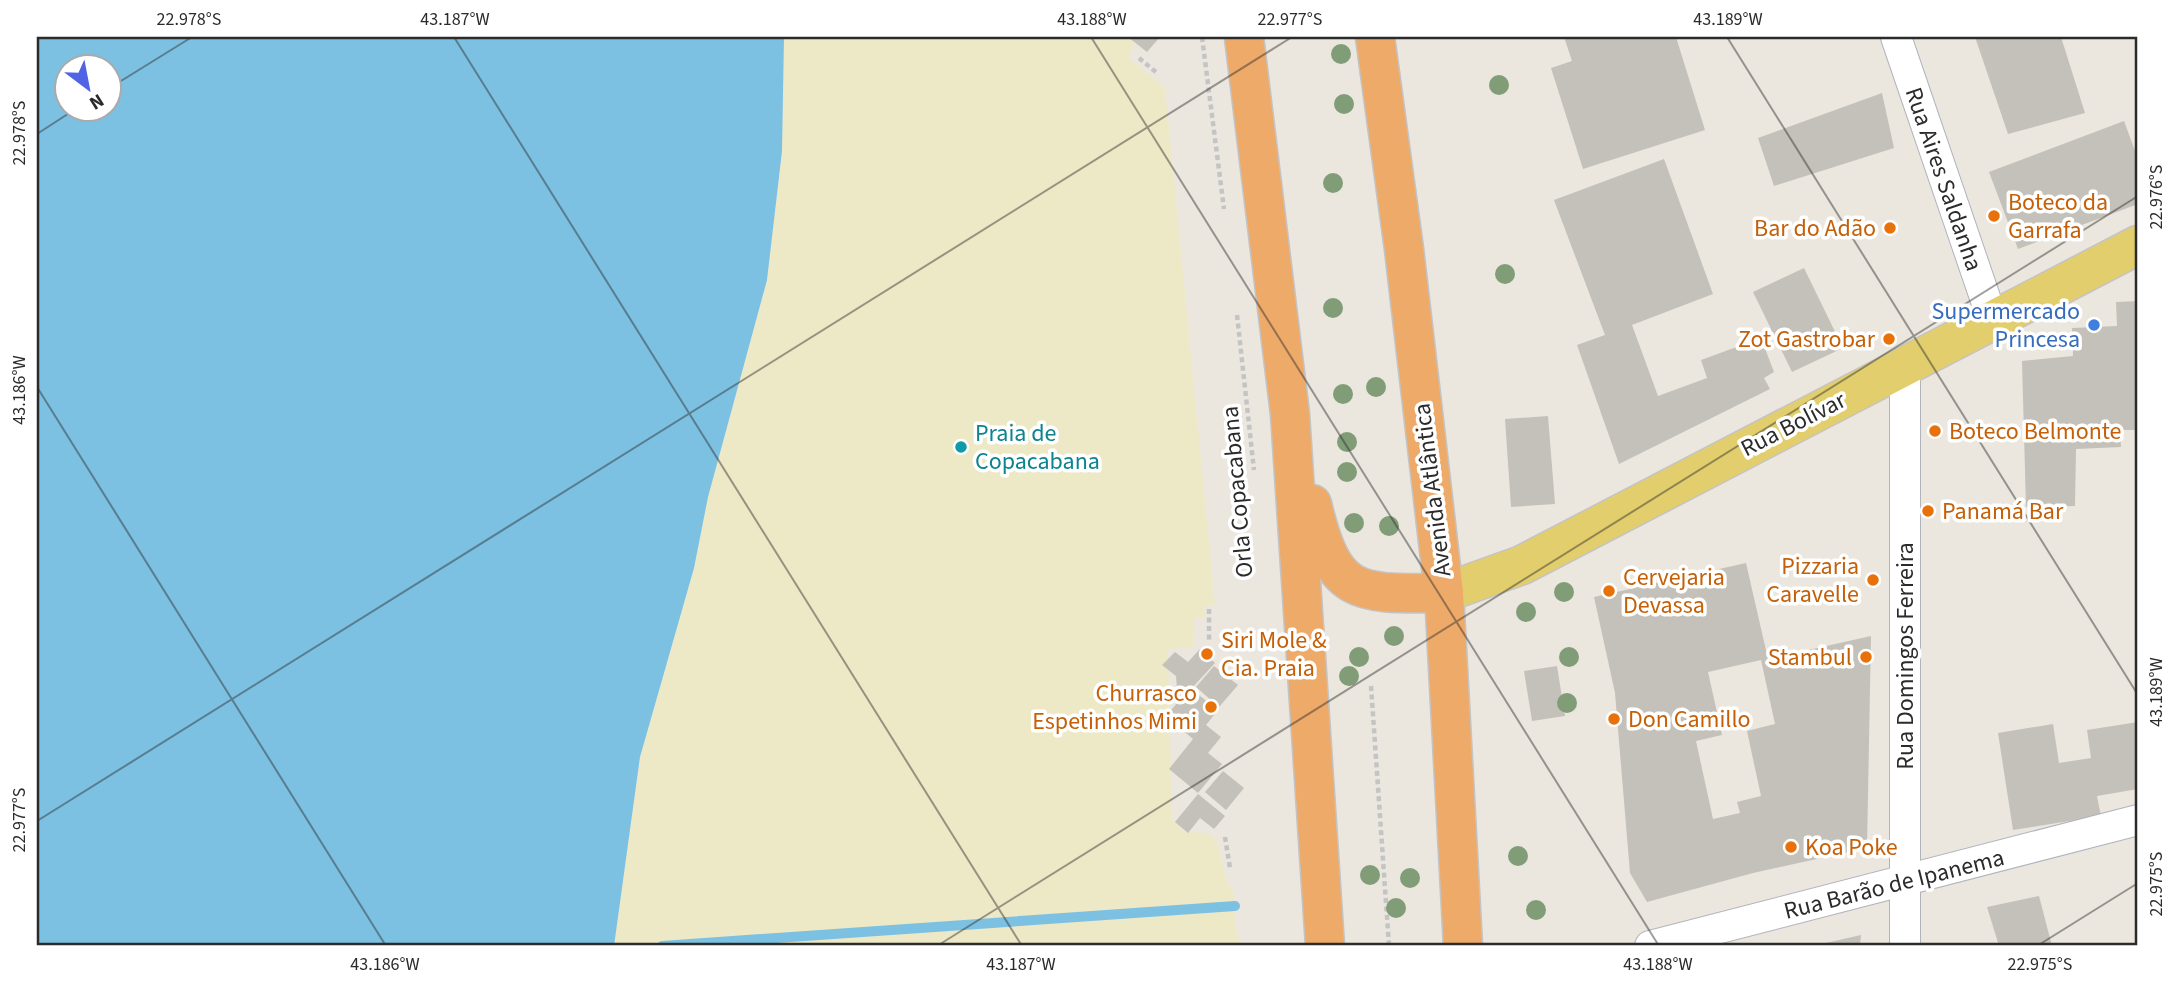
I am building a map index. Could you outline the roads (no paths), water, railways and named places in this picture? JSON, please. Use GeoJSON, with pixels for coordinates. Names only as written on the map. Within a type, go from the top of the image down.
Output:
{"type":"FeatureCollection","features":[{"type":"Feature","properties":{"kind":"highway"},"geometry":{"type":"LineString","coordinates":[[1244,37],[1290,414],[1325,946]]}},
{"type":"Feature","properties":{"kind":"highway","name":"Avenida Atlântica"},"geometry":{"type":"LineString","coordinates":[[1375,37],[1403,237],[1444,593],[1462,946]]}},
{"type":"Feature","properties":{"kind":"highway"},"geometry":{"type":"LineString","coordinates":[[1290,414],[1319,531],[1328,557],[1342,577],[1351,586],[1367,592],[1444,593]]}},
{"type":"Feature","properties":{"kind":"main road","name":"Rua Bolívar"},"geometry":{"type":"LineString","coordinates":[[1444,593],[1522,565],[2138,246]]}},
{"type":"Feature","properties":{"kind":"street","name":"Rua Aires Saldanha"},"geometry":{"type":"LineString","coordinates":[[1896,37],[1993,321]]}},
{"type":"Feature","properties":{"kind":"street","name":"Rua Domingos Ferreira"},"geometry":{"type":"LineString","coordinates":[[1905,366],[1905,946]]}},
{"type":"Feature","properties":{"kind":"street","name":"Rua Barão de Ipanema"},"geometry":{"type":"LineString","coordinates":[[1650,946],[2138,820]]}},
{"type":"Feature","properties":{"kind":"water"},"geometry":{"type":"Polygon","coordinates":[[[37,37],[784,37],[782,151],[767,280],[708,497],[694,568],[640,757],[614,946],[37,946],[37,37]]]}},
{"type":"Feature","properties":{"kind":"waterway"},"geometry":{"type":"LineString","coordinates":[[662,946],[1235,906]]}},
{"type":"Feature","properties":{"kind":"place","name":"Boteco da Garrafa"},"geometry":{"type":"Point","coordinates":[1994,216]}},
{"type":"Feature","properties":{"kind":"place","name":"Bar do Adão"},"geometry":{"type":"Point","coordinates":[1890,228]}},
{"type":"Feature","properties":{"kind":"place","name":"Supermercado Princesa"},"geometry":{"type":"Point","coordinates":[2094,325]}},
{"type":"Feature","properties":{"kind":"place","name":"Zot Gastrobar"},"geometry":{"type":"Point","coordinates":[1889,339]}},
{"type":"Feature","properties":{"kind":"place","name":"Boteco Belmonte"},"geometry":{"type":"Point","coordinates":[1935,431]}},
{"type":"Feature","properties":{"kind":"place","name":"Praia de Copacabana"},"geometry":{"type":"Point","coordinates":[961,447]}},
{"type":"Feature","properties":{"kind":"place","name":"Panamá Bar"},"geometry":{"type":"Point","coordinates":[1928,511]}},
{"type":"Feature","properties":{"kind":"place","name":"Pizzaria Caravelle"},"geometry":{"type":"Point","coordinates":[1873,580]}},
{"type":"Feature","properties":{"kind":"place","name":"Cervejaria Devassa"},"geometry":{"type":"Point","coordinates":[1609,591]}},
{"type":"Feature","properties":{"kind":"place","name":"Siri Mole & Cia. Praia"},"geometry":{"type":"Point","coordinates":[1207,654]}},
{"type":"Feature","properties":{"kind":"place","name":"Stambul"},"geometry":{"type":"Point","coordinates":[1866,657]}},
{"type":"Feature","properties":{"kind":"place","name":"Churrasco Espetinhos Mimi"},"geometry":{"type":"Point","coordinates":[1211,707]}},
{"type":"Feature","properties":{"kind":"place","name":"Don Camillo"},"geometry":{"type":"Point","coordinates":[1614,719]}},
{"type":"Feature","properties":{"kind":"place","name":"Koa Poke"},"geometry":{"type":"Point","coordinates":[1791,847]}}]}
